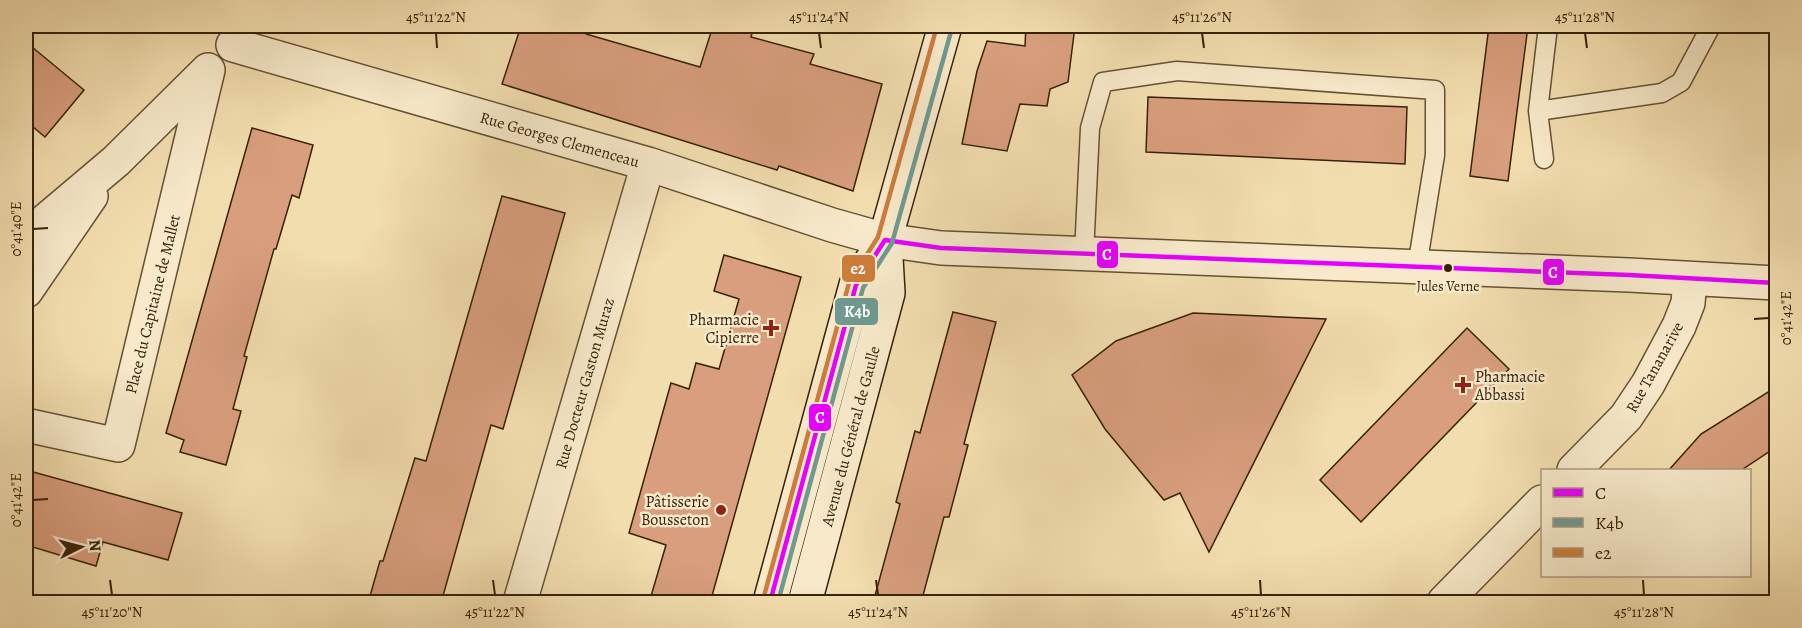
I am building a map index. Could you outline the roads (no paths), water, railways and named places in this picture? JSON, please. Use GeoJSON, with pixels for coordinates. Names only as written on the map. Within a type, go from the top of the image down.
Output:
{"type":"FeatureCollection","features":[{"type":"Feature","properties":{"kind":"street","name":"Avenue du Général de Gaulle"},"geometry":{"type":"LineString","coordinates":[[805,603],[888,293],[885,240],[945,26]]}},
{"type":"Feature","properties":{"kind":"street","name":"Rue Georges Clemenceau"},"geometry":{"type":"LineString","coordinates":[[236,35],[885,240],[941,248],[1776,283]]}},
{"type":"Feature","properties":{"kind":"street"},"geometry":{"type":"LineString","coordinates":[[26,237],[116,161],[208,70],[236,35]]}},
{"type":"Feature","properties":{"kind":"street","name":"Place du Capitaine de Mallet"},"geometry":{"type":"LineString","coordinates":[[26,425],[118,445],[208,70]]}},
{"type":"Feature","properties":{"kind":"street"},"geometry":{"type":"LineString","coordinates":[[26,291],[116,161]]}},
{"type":"Feature","properties":{"kind":"street","name":"Rue Docteur Gaston Muraz"},"geometry":{"type":"LineString","coordinates":[[520,603],[648,164]]}},
{"type":"Feature","properties":{"kind":"street"},"geometry":{"type":"LineString","coordinates":[[770,603],[856,285],[885,240]]}},
{"type":"Feature","properties":{"kind":"street","name":"Rue Tananarive"},"geometry":{"type":"LineString","coordinates":[[1576,469],[1626,417],[1648,384],[1688,303],[1690,279]]}},
{"type":"Feature","properties":{"kind":"street"},"geometry":{"type":"LineString","coordinates":[[1444,603],[1541,503]]}},
{"type":"Feature","properties":{"kind":"lane"},"geometry":{"type":"LineString","coordinates":[[1544,159],[1538,111],[1548,26]]}},
{"type":"Feature","properties":{"kind":"lane"},"geometry":{"type":"LineString","coordinates":[[1538,111],[1662,93],[1681,82],[1711,26]]}},
{"type":"Feature","properties":{"kind":"lane"},"geometry":{"type":"LineString","coordinates":[[1084,254],[1090,128],[1103,82],[1177,71],[1435,90],[1435,155],[1417,267]]}},
{"type":"Feature","properties":{"kind":"place","name":"Jules Verne"},"geometry":{"type":"Point","coordinates":[1448,268]}},
{"type":"Feature","properties":{"kind":"place","name":"Pharmacie Cipierre"},"geometry":{"type":"Point","coordinates":[771,328]}},
{"type":"Feature","properties":{"kind":"place","name":"Pharmacie Abbassi"},"geometry":{"type":"Point","coordinates":[1463,385]}},
{"type":"Feature","properties":{"kind":"place","name":"Pâtisserie Bousseton"},"geometry":{"type":"Point","coordinates":[721,510]}}]}
